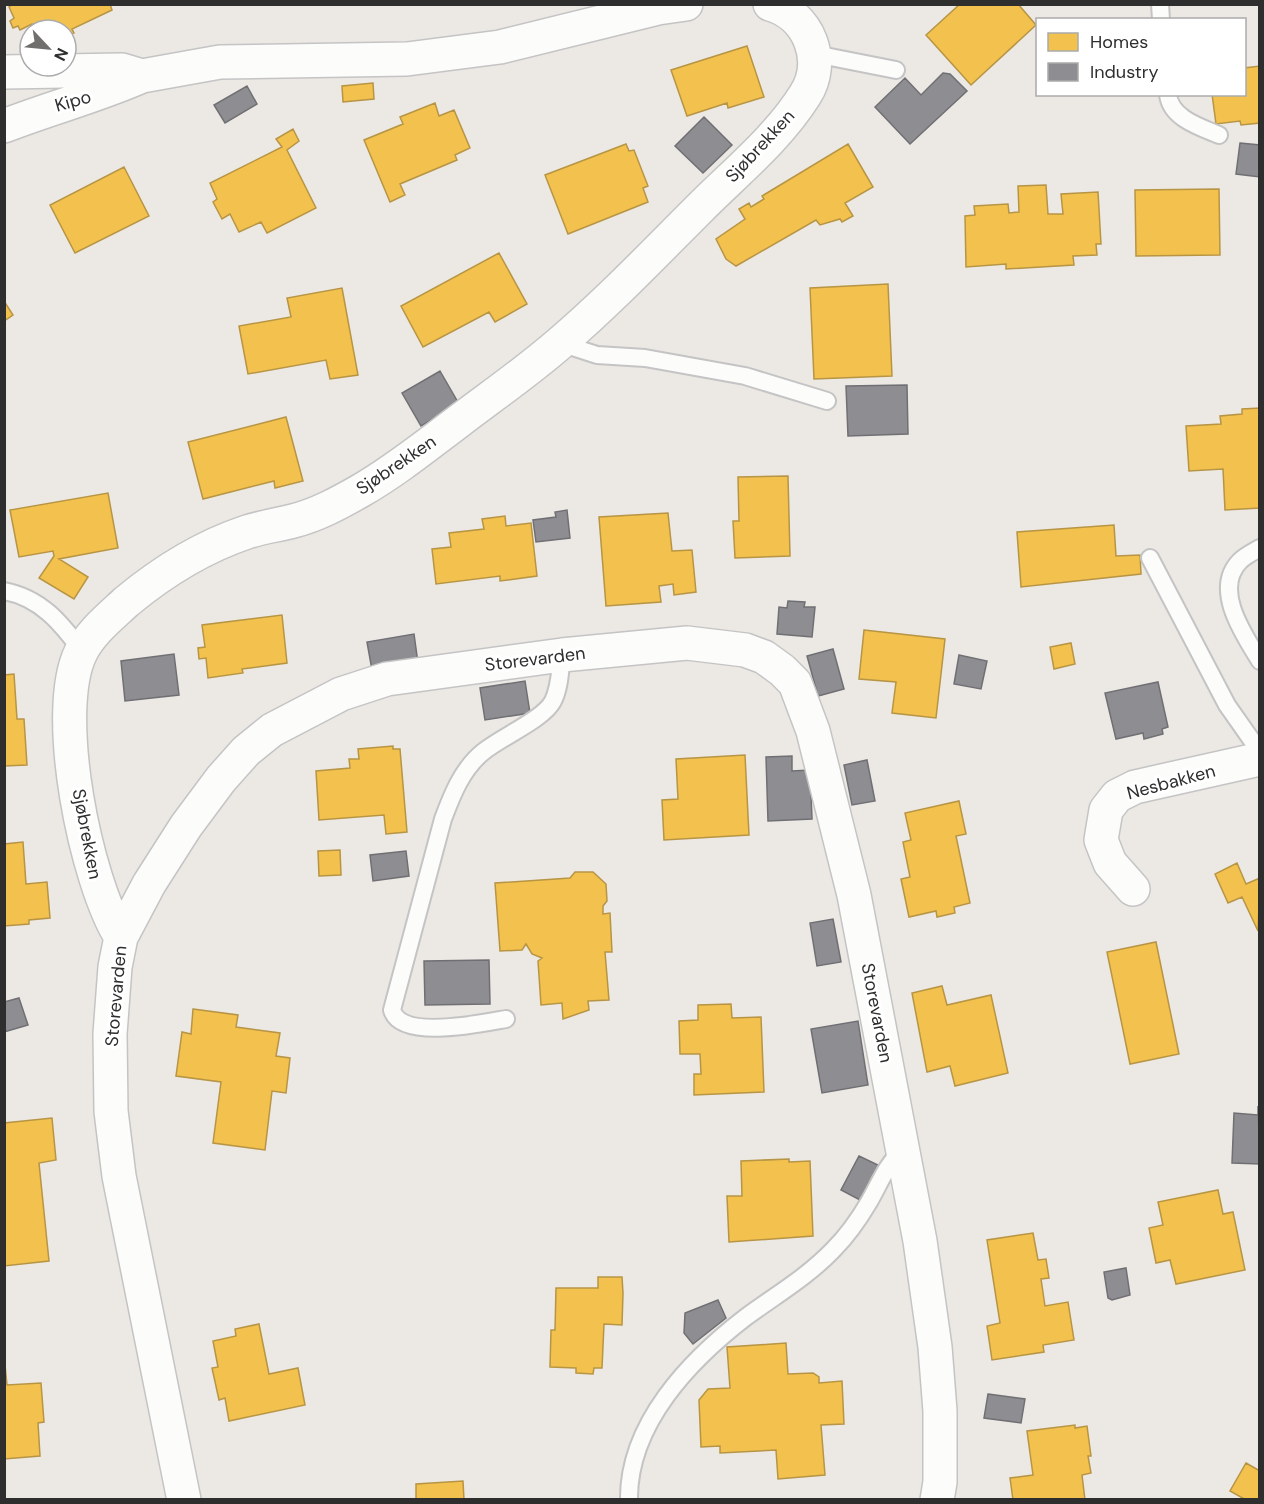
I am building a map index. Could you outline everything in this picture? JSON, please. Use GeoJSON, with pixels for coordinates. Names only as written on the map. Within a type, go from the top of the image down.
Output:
{"type":"FeatureCollection","features":[{"type":"Feature","properties":{"kind":"street"},"geometry":{"type":"LineString","coordinates":[[4,72],[122,70],[142,76],[220,62],[265,59],[361,62],[459,53],[500,47],[658,8],[686,4]]}},
{"type":"Feature","properties":{"kind":"street"},"geometry":{"type":"LineString","coordinates":[[770,4],[798,18],[809,35],[815,54]]}},
{"type":"Feature","properties":{"kind":"street","name":"Sjøbrekken"},"geometry":{"type":"LineString","coordinates":[[121,937],[111,922],[95,880],[81,813],[71,742],[71,682],[82,651],[105,621],[148,584],[187,558],[249,531],[296,520],[326,509],[362,490],[409,459],[560,343],[614,294],[792,113],[807,92],[814,75],[815,54]]}},
{"type":"Feature","properties":{"kind":"street","name":"Kipo"},"geometry":{"type":"LineString","coordinates":[[4,126],[51,107],[104,93],[142,76]]}},
{"type":"Feature","properties":{"kind":"street","name":"Storevarden"},"geometry":{"type":"LineString","coordinates":[[184,1500],[119,1176],[111,1111],[110,1034],[115,967],[121,937],[149,884],[186,826],[220,779],[246,751],[272,730],[342,694],[387,679],[562,655],[687,643],[723,646],[764,657],[795,683],[813,731],[835,811],[920,1242],[935,1347],[940,1411],[937,1500]]}},
{"type":"Feature","properties":{"kind":"street","name":"Nesbakken"},"geometry":{"type":"LineString","coordinates":[[1133,889],[1110,863],[1101,840],[1106,810],[1117,796],[1136,787],[1260,759]]}},
{"type":"Feature","properties":{"kind":"lane"},"geometry":{"type":"LineString","coordinates":[[815,54],[896,70]]}},
{"type":"Feature","properties":{"kind":"lane"},"geometry":{"type":"LineString","coordinates":[[1168,96],[1179,115],[1219,135]]}},
{"type":"Feature","properties":{"kind":"lane"},"geometry":{"type":"LineString","coordinates":[[560,343],[597,355],[645,358],[745,376],[827,401]]}},
{"type":"Feature","properties":{"kind":"lane"},"geometry":{"type":"LineString","coordinates":[[1260,548],[1239,561],[1229,577],[1230,600],[1242,632],[1260,661]]}},
{"type":"Feature","properties":{"kind":"lane"},"geometry":{"type":"LineString","coordinates":[[1150,558],[1227,705],[1260,752]]}},
{"type":"Feature","properties":{"kind":"lane"},"geometry":{"type":"LineString","coordinates":[[4,591],[44,608],[58,619],[82,651]]}},
{"type":"Feature","properties":{"kind":"lane"},"geometry":{"type":"LineString","coordinates":[[506,1019],[468,1027],[418,1027],[398,1019],[392,1010],[443,819],[455,789],[481,754],[512,731],[540,716],[553,701],[562,655]]}},
{"type":"Feature","properties":{"kind":"lane"},"geometry":{"type":"LineString","coordinates":[[629,1500],[629,1480],[634,1457],[655,1413],[710,1348],[747,1317],[801,1280],[834,1249],[855,1224],[890,1162],[903,1149]]}},
{"type":"Feature","properties":{"kind":"building: Homes"},"geometry":{"type":"Polygon","coordinates":[[[13,4],[110,4],[112,10],[78,26],[78,18],[18,18],[18,26],[13,28],[10,21],[14,18],[9,7],[13,4]]]}},
{"type":"Feature","properties":{"kind":"building: Homes"},"geometry":{"type":"Polygon","coordinates":[[[960,4],[1018,4],[1036,25],[971,85],[926,35],[960,4]]]}},
{"type":"Feature","properties":{"kind":"building: Homes"},"geometry":{"type":"Polygon","coordinates":[[[747,46],[764,97],[728,108],[727,103],[687,116],[671,70],[747,46]]]}},
{"type":"Feature","properties":{"kind":"building: Homes"},"geometry":{"type":"Polygon","coordinates":[[[1260,66],[1260,123],[1241,125],[1240,121],[1216,124],[1212,96],[1246,96],[1246,68],[1260,66]]]}},
{"type":"Feature","properties":{"kind":"building: Homes"},"geometry":{"type":"Polygon","coordinates":[[[373,83],[374,99],[343,102],[342,86],[373,83]]]}},
{"type":"Feature","properties":{"kind":"building: Homes"},"geometry":{"type":"Polygon","coordinates":[[[435,103],[439,116],[454,110],[470,148],[455,155],[457,160],[400,184],[405,195],[390,202],[364,140],[403,124],[400,117],[435,103]]]}},
{"type":"Feature","properties":{"kind":"building: Homes"},"geometry":{"type":"Polygon","coordinates":[[[293,129],[299,141],[287,150],[316,208],[267,233],[261,222],[239,232],[230,214],[222,219],[213,202],[217,199],[210,183],[282,147],[276,139],[293,129]]]}},
{"type":"Feature","properties":{"kind":"building: Homes"},"geometry":{"type":"Polygon","coordinates":[[[626,144],[629,151],[634,150],[648,186],[643,188],[648,202],[568,234],[545,175],[626,144]]]}},
{"type":"Feature","properties":{"kind":"building: Homes"},"geometry":{"type":"Polygon","coordinates":[[[848,144],[873,187],[845,203],[853,216],[842,222],[840,219],[820,225],[816,220],[736,266],[726,259],[716,239],[745,219],[739,209],[749,203],[751,207],[764,199],[762,196],[848,144]]]}},
{"type":"Feature","properties":{"kind":"building: Homes"},"geometry":{"type":"Polygon","coordinates":[[[124,167],[149,216],[75,253],[50,205],[124,167]]]}},
{"type":"Feature","properties":{"kind":"building: Homes"},"geometry":{"type":"Polygon","coordinates":[[[1046,185],[1048,214],[1063,214],[1061,194],[1098,192],[1101,244],[1096,244],[1097,255],[1073,256],[1074,265],[1006,269],[1006,264],[966,267],[965,216],[975,215],[974,206],[1008,204],[1009,213],[1019,212],[1018,186],[1046,185]]]}},
{"type":"Feature","properties":{"kind":"building: Homes"},"geometry":{"type":"Polygon","coordinates":[[[1219,189],[1220,255],[1136,256],[1135,190],[1219,189]]]}},
{"type":"Feature","properties":{"kind":"building: Homes"},"geometry":{"type":"Polygon","coordinates":[[[499,253],[527,304],[495,322],[489,312],[423,347],[401,306],[499,253]]]}},
{"type":"Feature","properties":{"kind":"building: Homes"},"geometry":{"type":"Polygon","coordinates":[[[888,284],[892,376],[814,379],[810,288],[888,284]]]}},
{"type":"Feature","properties":{"kind":"building: Homes"},"geometry":{"type":"Polygon","coordinates":[[[342,288],[358,375],[330,379],[326,360],[248,374],[239,326],[291,317],[287,298],[342,288]]]}},
{"type":"Feature","properties":{"kind":"building: Homes"},"geometry":{"type":"Polygon","coordinates":[[[4,301],[13,315],[4,321],[4,301]]]}},
{"type":"Feature","properties":{"kind":"building: Homes"},"geometry":{"type":"Polygon","coordinates":[[[1260,408],[1260,508],[1225,510],[1223,469],[1189,471],[1186,426],[1221,424],[1220,416],[1242,414],[1242,409],[1260,408]]]}},
{"type":"Feature","properties":{"kind":"building: Homes"},"geometry":{"type":"Polygon","coordinates":[[[286,417],[303,481],[275,488],[274,481],[203,499],[188,442],[286,417]]]}},
{"type":"Feature","properties":{"kind":"building: Homes"},"geometry":{"type":"Polygon","coordinates":[[[788,476],[790,556],[735,558],[733,521],[739,521],[738,477],[788,476]]]}},
{"type":"Feature","properties":{"kind":"building: Homes"},"geometry":{"type":"Polygon","coordinates":[[[108,493],[118,548],[59,559],[88,577],[74,599],[39,578],[54,556],[53,551],[19,557],[10,510],[108,493]]]}},
{"type":"Feature","properties":{"kind":"building: Homes"},"geometry":{"type":"Polygon","coordinates":[[[668,513],[672,551],[692,550],[696,592],[674,595],[673,584],[659,586],[661,602],[606,606],[599,517],[668,513]]]}},
{"type":"Feature","properties":{"kind":"building: Homes"},"geometry":{"type":"Polygon","coordinates":[[[505,516],[506,526],[531,523],[537,576],[500,581],[500,576],[436,584],[432,549],[451,547],[449,533],[484,529],[482,519],[505,516]]]}},
{"type":"Feature","properties":{"kind":"building: Homes"},"geometry":{"type":"Polygon","coordinates":[[[1114,525],[1116,556],[1140,555],[1141,574],[1021,587],[1017,532],[1114,525]]]}},
{"type":"Feature","properties":{"kind":"building: Homes"},"geometry":{"type":"Polygon","coordinates":[[[282,615],[287,663],[242,669],[243,673],[208,678],[206,658],[199,659],[198,648],[205,647],[202,625],[282,615]]]}},
{"type":"Feature","properties":{"kind":"building: Homes"},"geometry":{"type":"Polygon","coordinates":[[[864,630],[945,639],[936,718],[892,713],[896,682],[859,679],[864,630]]]}},
{"type":"Feature","properties":{"kind":"building: Homes"},"geometry":{"type":"Polygon","coordinates":[[[1071,643],[1075,664],[1054,669],[1050,647],[1071,643]]]}},
{"type":"Feature","properties":{"kind":"building: Homes"},"geometry":{"type":"Polygon","coordinates":[[[14,674],[17,719],[24,719],[27,765],[4,766],[4,675],[14,674]]]}},
{"type":"Feature","properties":{"kind":"building: Homes"},"geometry":{"type":"Polygon","coordinates":[[[393,746],[393,749],[400,749],[407,832],[386,834],[384,815],[319,820],[316,771],[350,768],[349,759],[359,759],[358,749],[393,746]]]}},
{"type":"Feature","properties":{"kind":"building: Homes"},"geometry":{"type":"Polygon","coordinates":[[[745,755],[749,835],[664,840],[662,800],[678,799],[676,759],[745,755]]]}},
{"type":"Feature","properties":{"kind":"building: Homes"},"geometry":{"type":"Polygon","coordinates":[[[959,801],[966,834],[956,836],[970,903],[954,907],[955,913],[937,917],[936,911],[909,917],[901,879],[910,877],[903,842],[911,840],[905,813],[959,801]]]}},
{"type":"Feature","properties":{"kind":"building: Homes"},"geometry":{"type":"Polygon","coordinates":[[[23,842],[26,884],[47,882],[50,918],[29,920],[29,924],[4,926],[4,844],[23,842]]]}},
{"type":"Feature","properties":{"kind":"building: Homes"},"geometry":{"type":"Polygon","coordinates":[[[340,850],[341,875],[319,876],[318,851],[340,850]]]}},
{"type":"Feature","properties":{"kind":"building: Homes"},"geometry":{"type":"Polygon","coordinates":[[[1237,863],[1246,884],[1260,878],[1258,931],[1242,897],[1228,903],[1215,874],[1237,863]]]}},
{"type":"Feature","properties":{"kind":"building: Homes"},"geometry":{"type":"Polygon","coordinates":[[[575,872],[593,872],[606,884],[607,901],[603,906],[603,914],[610,913],[612,952],[605,952],[609,1000],[588,1001],[589,1010],[563,1019],[562,1003],[541,1005],[538,961],[542,958],[532,954],[526,944],[522,950],[500,951],[495,883],[570,878],[575,872]]]}},
{"type":"Feature","properties":{"kind":"building: Homes"},"geometry":{"type":"Polygon","coordinates":[[[1156,942],[1179,1054],[1130,1064],[1107,952],[1156,942]]]}},
{"type":"Feature","properties":{"kind":"building: Homes"},"geometry":{"type":"Polygon","coordinates":[[[942,986],[947,1005],[991,995],[1008,1073],[955,1086],[950,1066],[927,1072],[912,993],[942,986]]]}},
{"type":"Feature","properties":{"kind":"building: Homes"},"geometry":{"type":"Polygon","coordinates":[[[731,1004],[732,1018],[761,1017],[764,1092],[694,1095],[694,1074],[701,1074],[700,1054],[680,1054],[679,1021],[698,1020],[698,1005],[731,1004]]]}},
{"type":"Feature","properties":{"kind":"building: Homes"},"geometry":{"type":"Polygon","coordinates":[[[193,1009],[238,1015],[236,1027],[280,1033],[276,1056],[290,1058],[286,1093],[272,1091],[265,1150],[213,1143],[221,1082],[176,1076],[182,1032],[191,1034],[193,1009]]]}},
{"type":"Feature","properties":{"kind":"building: Homes"},"geometry":{"type":"Polygon","coordinates":[[[52,1118],[56,1160],[39,1163],[49,1261],[4,1266],[4,1123],[52,1118]]]}},
{"type":"Feature","properties":{"kind":"building: Homes"},"geometry":{"type":"Polygon","coordinates":[[[789,1159],[789,1162],[810,1161],[813,1236],[729,1242],[727,1196],[742,1196],[741,1161],[789,1159]]]}},
{"type":"Feature","properties":{"kind":"building: Homes"},"geometry":{"type":"Polygon","coordinates":[[[1218,1190],[1223,1214],[1233,1212],[1245,1270],[1176,1284],[1170,1260],[1156,1263],[1149,1228],[1163,1225],[1158,1202],[1218,1190]]]}},
{"type":"Feature","properties":{"kind":"building: Homes"},"geometry":{"type":"Polygon","coordinates":[[[1033,1233],[1038,1260],[1046,1259],[1049,1278],[1041,1279],[1045,1306],[1068,1302],[1074,1340],[1043,1345],[1044,1352],[992,1360],[987,1326],[1000,1323],[987,1240],[1033,1233]]]}},
{"type":"Feature","properties":{"kind":"building: Homes"},"geometry":{"type":"Polygon","coordinates":[[[598,1277],[622,1277],[623,1293],[622,1325],[604,1324],[602,1368],[594,1368],[593,1374],[576,1373],[576,1368],[550,1367],[551,1330],[555,1330],[556,1288],[598,1288],[598,1277]]]}},
{"type":"Feature","properties":{"kind":"building: Homes"},"geometry":{"type":"Polygon","coordinates":[[[259,1324],[269,1374],[298,1368],[305,1405],[229,1421],[225,1398],[219,1400],[212,1368],[218,1367],[213,1341],[236,1336],[235,1329],[259,1324]]]}},
{"type":"Feature","properties":{"kind":"building: Homes"},"geometry":{"type":"Polygon","coordinates":[[[786,1343],[788,1374],[813,1373],[819,1377],[819,1383],[842,1381],[844,1424],[821,1425],[825,1475],[778,1479],[776,1450],[720,1453],[720,1446],[701,1447],[699,1400],[708,1389],[730,1388],[727,1347],[786,1343]]]}},
{"type":"Feature","properties":{"kind":"building: Homes"},"geometry":{"type":"Polygon","coordinates":[[[4,1355],[7,1385],[41,1383],[44,1422],[38,1423],[40,1456],[4,1459],[4,1355]]]}},
{"type":"Feature","properties":{"kind":"building: Homes"},"geometry":{"type":"Polygon","coordinates":[[[1075,1425],[1075,1428],[1087,1426],[1091,1456],[1088,1456],[1091,1473],[1082,1475],[1085,1500],[1013,1500],[1010,1478],[1033,1475],[1027,1431],[1075,1425]]]}},
{"type":"Feature","properties":{"kind":"building: Homes"},"geometry":{"type":"Polygon","coordinates":[[[1246,1463],[1260,1471],[1260,1500],[1246,1500],[1230,1491],[1246,1463]]]}},
{"type":"Feature","properties":{"kind":"building: Homes"},"geometry":{"type":"Polygon","coordinates":[[[463,1481],[464,1500],[416,1500],[416,1484],[463,1481]]]}},
{"type":"Feature","properties":{"kind":"building: Industry"},"geometry":{"type":"Polygon","coordinates":[[[943,73],[950,74],[967,91],[910,144],[875,107],[905,78],[921,95],[943,73]]]}},
{"type":"Feature","properties":{"kind":"building: Industry"},"geometry":{"type":"Polygon","coordinates":[[[247,86],[257,104],[225,123],[214,105],[247,86]]]}},
{"type":"Feature","properties":{"kind":"building: Industry"},"geometry":{"type":"Polygon","coordinates":[[[704,117],[732,145],[703,173],[675,146],[704,117]]]}},
{"type":"Feature","properties":{"kind":"building: Industry"},"geometry":{"type":"Polygon","coordinates":[[[1240,143],[1260,145],[1260,177],[1236,174],[1240,143]]]}},
{"type":"Feature","properties":{"kind":"building: Industry"},"geometry":{"type":"Polygon","coordinates":[[[440,371],[459,404],[421,426],[402,393],[440,371]]]}},
{"type":"Feature","properties":{"kind":"building: Industry"},"geometry":{"type":"Polygon","coordinates":[[[907,385],[908,434],[848,436],[846,386],[907,385]]]}},
{"type":"Feature","properties":{"kind":"building: Industry"},"geometry":{"type":"Polygon","coordinates":[[[567,510],[570,538],[536,542],[533,520],[556,517],[555,512],[567,510]]]}},
{"type":"Feature","properties":{"kind":"building: Industry"},"geometry":{"type":"Polygon","coordinates":[[[788,601],[805,602],[804,607],[815,607],[812,637],[777,634],[779,607],[787,608],[788,601]]]}},
{"type":"Feature","properties":{"kind":"building: Industry"},"geometry":{"type":"Polygon","coordinates":[[[414,634],[418,663],[372,670],[367,642],[414,634]]]}},
{"type":"Feature","properties":{"kind":"building: Industry"},"geometry":{"type":"Polygon","coordinates":[[[833,649],[844,689],[818,696],[807,656],[833,649]]]}},
{"type":"Feature","properties":{"kind":"building: Industry"},"geometry":{"type":"Polygon","coordinates":[[[174,654],[179,695],[125,701],[121,661],[174,654]]]}},
{"type":"Feature","properties":{"kind":"building: Industry"},"geometry":{"type":"Polygon","coordinates":[[[959,655],[987,661],[981,689],[954,684],[959,655]]]}},
{"type":"Feature","properties":{"kind":"building: Industry"},"geometry":{"type":"Polygon","coordinates":[[[525,681],[530,713],[485,720],[480,688],[525,681]]]}},
{"type":"Feature","properties":{"kind":"building: Industry"},"geometry":{"type":"Polygon","coordinates":[[[1158,682],[1168,727],[1162,729],[1163,734],[1144,739],[1143,733],[1116,739],[1105,693],[1158,682]]]}},
{"type":"Feature","properties":{"kind":"building: Industry"},"geometry":{"type":"Polygon","coordinates":[[[792,756],[792,771],[810,770],[812,819],[768,821],[766,757],[792,756]]]}},
{"type":"Feature","properties":{"kind":"building: Industry"},"geometry":{"type":"Polygon","coordinates":[[[867,760],[875,801],[852,805],[844,765],[867,760]]]}},
{"type":"Feature","properties":{"kind":"building: Industry"},"geometry":{"type":"Polygon","coordinates":[[[406,851],[409,876],[373,881],[370,855],[406,851]]]}},
{"type":"Feature","properties":{"kind":"building: Industry"},"geometry":{"type":"Polygon","coordinates":[[[833,919],[841,962],[817,966],[810,923],[833,919]]]}},
{"type":"Feature","properties":{"kind":"building: Industry"},"geometry":{"type":"Polygon","coordinates":[[[489,960],[490,1004],[425,1005],[424,961],[489,960]]]}},
{"type":"Feature","properties":{"kind":"building: Industry"},"geometry":{"type":"Polygon","coordinates":[[[19,998],[28,1025],[4,1032],[4,1002],[19,998]]]}},
{"type":"Feature","properties":{"kind":"building: Industry"},"geometry":{"type":"Polygon","coordinates":[[[858,1021],[868,1085],[822,1093],[811,1029],[858,1021]]]}},
{"type":"Feature","properties":{"kind":"building: Industry"},"geometry":{"type":"Polygon","coordinates":[[[1258,1106],[1260,1164],[1232,1163],[1234,1113],[1258,1115],[1258,1106]]]}},
{"type":"Feature","properties":{"kind":"building: Industry"},"geometry":{"type":"Polygon","coordinates":[[[859,1156],[878,1165],[860,1200],[841,1190],[859,1156]]]}},
{"type":"Feature","properties":{"kind":"building: Industry"},"geometry":{"type":"Polygon","coordinates":[[[1126,1268],[1130,1295],[1112,1300],[1108,1298],[1104,1272],[1126,1268]]]}},
{"type":"Feature","properties":{"kind":"building: Industry"},"geometry":{"type":"Polygon","coordinates":[[[718,1300],[726,1318],[693,1344],[684,1333],[685,1313],[718,1300]]]}},
{"type":"Feature","properties":{"kind":"building: Industry"},"geometry":{"type":"Polygon","coordinates":[[[988,1394],[1025,1399],[1021,1423],[984,1418],[988,1394]]]}}]}
